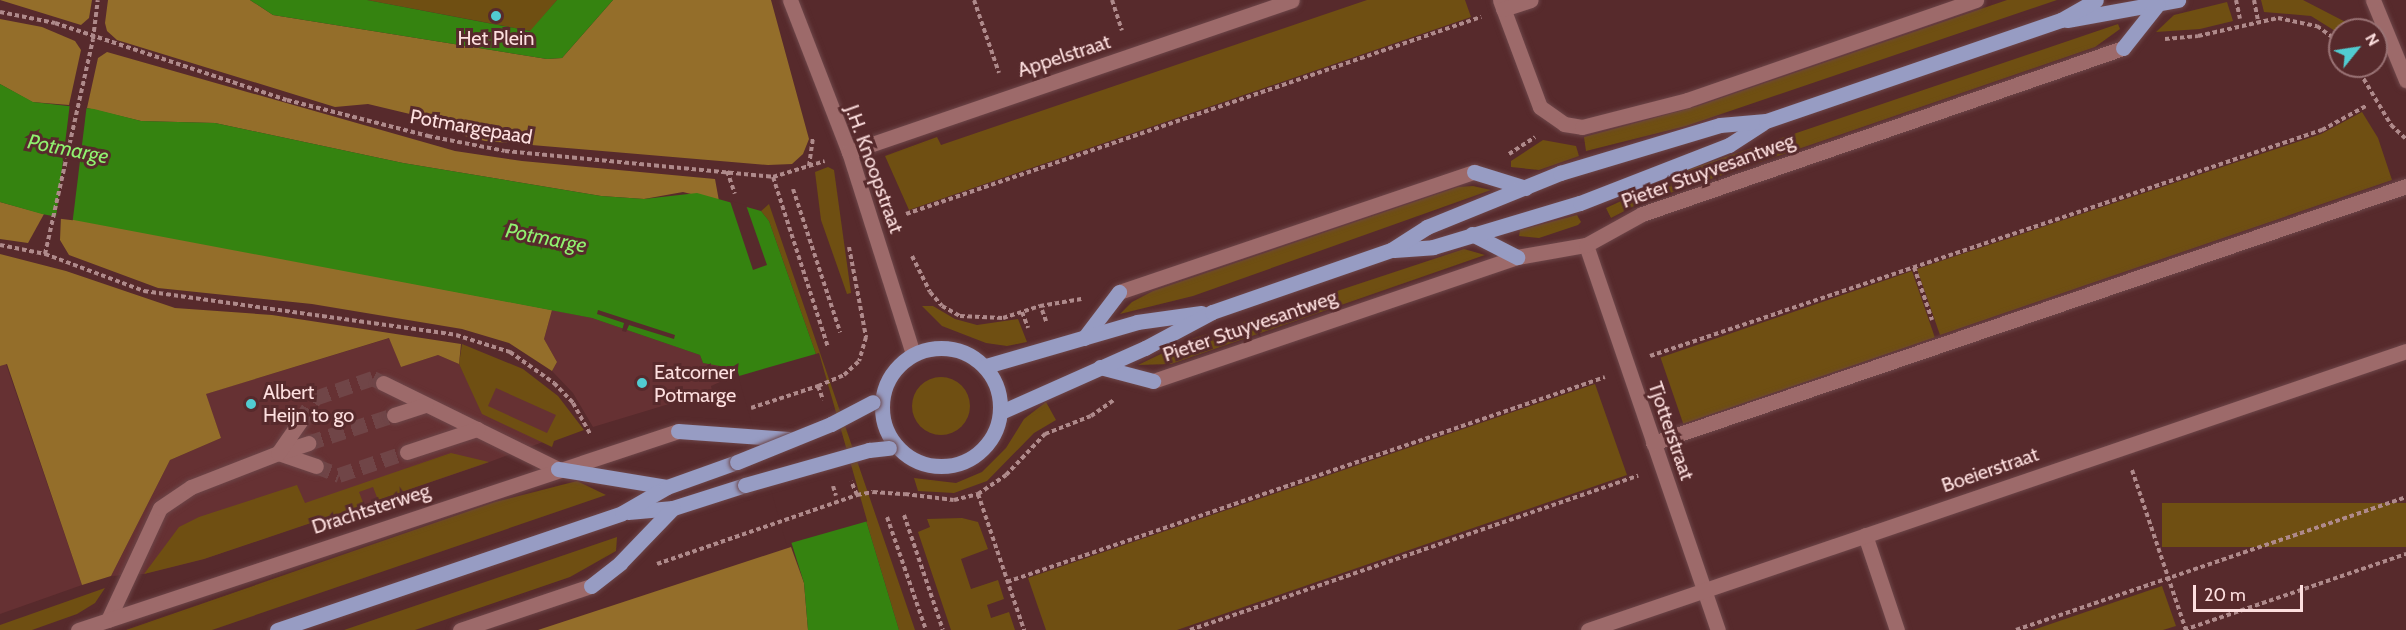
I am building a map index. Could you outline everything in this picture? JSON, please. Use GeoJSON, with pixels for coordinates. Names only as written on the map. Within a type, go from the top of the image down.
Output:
{"type":"FeatureCollection","features":[{"type":"Feature","properties":{"kind":"main road","name":"Pieter Stuyvesantweg"},"geometry":{"type":"LineString","coordinates":[[1000,412],[1100,367],[1212,312],[1391,250],[1427,227],[1586,165],[1720,126],[1767,121],[2061,20],[2096,0]]}},
{"type":"Feature","properties":{"kind":"main road","name":"Pieter Stuyvesantweg"},"geometry":{"type":"LineString","coordinates":[[2061,20],[2109,15],[2178,0]]}},
{"type":"Feature","properties":{"kind":"main road"},"geometry":{"type":"LineString","coordinates":[[2123,48],[2158,4]]}},
{"type":"Feature","properties":{"kind":"main road","name":"Pieter Stuyvesantweg"},"geometry":{"type":"LineString","coordinates":[[1391,250],[1432,247],[1624,188],[1729,145],[1767,121]]}},
{"type":"Feature","properties":{"kind":"main road"},"geometry":{"type":"LineString","coordinates":[[1473,172],[1526,188]]}},
{"type":"Feature","properties":{"kind":"main road"},"geometry":{"type":"LineString","coordinates":[[1472,234],[1517,256]]}},
{"type":"Feature","properties":{"kind":"main road"},"geometry":{"type":"LineString","coordinates":[[1084,338],[1119,292]]}},
{"type":"Feature","properties":{"kind":"main road","name":"Pieter Stuyvesantweg"},"geometry":{"type":"LineString","coordinates":[[986,366],[1137,322],[1212,312]]}},
{"type":"Feature","properties":{"kind":"main road"},"geometry":{"type":"LineString","coordinates":[[277,630],[622,513],[667,487],[831,424],[873,402],[895,368],[913,354],[947,347],[968,353],[986,366],[997,385],[1000,412],[993,437],[968,461],[932,466],[895,449],[745,485],[673,508],[622,513]]}},
{"type":"Feature","properties":{"kind":"main road"},"geometry":{"type":"LineString","coordinates":[[1100,367],[1153,381]]}},
{"type":"Feature","properties":{"kind":"main road"},"geometry":{"type":"LineString","coordinates":[[886,384],[883,419],[895,449]]}},
{"type":"Feature","properties":{"kind":"main road"},"geometry":{"type":"LineString","coordinates":[[678,431],[727,432],[789,439]]}},
{"type":"Feature","properties":{"kind":"main road"},"geometry":{"type":"LineString","coordinates":[[558,469],[667,487]]}},
{"type":"Feature","properties":{"kind":"main road"},"geometry":{"type":"LineString","coordinates":[[591,586],[620,562],[673,508]]}},
{"type":"Feature","properties":{"kind":"street","name":"J.H. Knoopstraat"},"geometry":{"type":"LineString","coordinates":[[790,0],[849,152],[913,354]]}},
{"type":"Feature","properties":{"kind":"street","name":"Appelstraat"},"geometry":{"type":"LineString","coordinates":[[849,152],[1292,0]]}},
{"type":"Feature","properties":{"kind":"street"},"geometry":{"type":"LineString","coordinates":[[1531,0],[1502,5],[1532,93],[1552,118],[1582,127],[1687,100],[1976,0]]}},
{"type":"Feature","properties":{"kind":"street"},"geometry":{"type":"LineString","coordinates":[[2373,0],[2406,80]]}},
{"type":"Feature","properties":{"kind":"street","name":"Pieter Stuyvesantweg"},"geometry":{"type":"LineString","coordinates":[[1153,381],[1517,256],[1586,245],[1642,214],[2123,48]]}},
{"type":"Feature","properties":{"kind":"street"},"geometry":{"type":"LineString","coordinates":[[1119,292],[1473,172]]}},
{"type":"Feature","properties":{"kind":"street"},"geometry":{"type":"LineString","coordinates":[[1653,443],[2406,186]]}},
{"type":"Feature","properties":{"kind":"street","name":"Tjotterstraat"},"geometry":{"type":"LineString","coordinates":[[1586,245],[1718,630]]}},
{"type":"Feature","properties":{"kind":"street","name":"Boeierstraat"},"geometry":{"type":"LineString","coordinates":[[1588,630],[2406,351]]}},
{"type":"Feature","properties":{"kind":"street"},"geometry":{"type":"LineString","coordinates":[[383,383],[558,469]]}},
{"type":"Feature","properties":{"kind":"street"},"geometry":{"type":"LineString","coordinates":[[394,415],[425,405]]}},
{"type":"Feature","properties":{"kind":"street"},"geometry":{"type":"LineString","coordinates":[[278,453],[300,421]]}},
{"type":"Feature","properties":{"kind":"street"},"geometry":{"type":"LineString","coordinates":[[407,452],[477,429]]}},
{"type":"Feature","properties":{"kind":"street","name":"Drachtsterweg"},"geometry":{"type":"LineString","coordinates":[[78,630],[678,431]]}},
{"type":"Feature","properties":{"kind":"street"},"geometry":{"type":"LineString","coordinates":[[108,620],[160,507],[191,486],[308,443]]}},
{"type":"Feature","properties":{"kind":"street"},"geometry":{"type":"LineString","coordinates":[[278,453],[316,466]]}},
{"type":"Feature","properties":{"kind":"street"},"geometry":{"type":"LineString","coordinates":[[1865,535],[1897,630]]}},
{"type":"Feature","properties":{"kind":"street"},"geometry":{"type":"LineString","coordinates":[[460,630],[591,586]]}},
{"type":"Feature","properties":{"kind":"path"},"geometry":{"type":"LineString","coordinates":[[45,254],[93,39],[98,0]]}},
{"type":"Feature","properties":{"kind":"path"},"geometry":{"type":"LineString","coordinates":[[974,0],[1007,97]]}},
{"type":"Feature","properties":{"kind":"path"},"geometry":{"type":"LineString","coordinates":[[2236,0],[2240,19]]}},
{"type":"Feature","properties":{"kind":"path"},"geometry":{"type":"LineString","coordinates":[[2254,0],[2258,21]]}},
{"type":"Feature","properties":{"kind":"path"},"geometry":{"type":"LineString","coordinates":[[906,214],[1502,5]]}},
{"type":"Feature","properties":{"kind":"path","name":"Potmargepaad"},"geometry":{"type":"LineString","coordinates":[[0,12],[55,24],[93,39],[287,100],[428,136],[505,151],[773,177]]}},
{"type":"Feature","properties":{"kind":"path"},"geometry":{"type":"LineString","coordinates":[[2123,48],[2165,39],[2198,36],[2258,21],[2298,20],[2317,26],[2328,34]]}},
{"type":"Feature","properties":{"kind":"path"},"geometry":{"type":"LineString","coordinates":[[2363,78],[2391,126],[2406,139]]}},
{"type":"Feature","properties":{"kind":"path"},"geometry":{"type":"LineString","coordinates":[[1007,582],[1914,267],[2322,130],[2366,106]]}},
{"type":"Feature","properties":{"kind":"path"},"geometry":{"type":"LineString","coordinates":[[809,166],[773,177],[828,347]]}},
{"type":"Feature","properties":{"kind":"path"},"geometry":{"type":"LineString","coordinates":[[727,171],[735,194]]}},
{"type":"Feature","properties":{"kind":"path"},"geometry":{"type":"LineString","coordinates":[[793,189],[840,332]]}},
{"type":"Feature","properties":{"kind":"path"},"geometry":{"type":"LineString","coordinates":[[0,245],[45,254],[144,291],[456,335],[510,352],[554,383],[573,403],[591,435]]}},
{"type":"Feature","properties":{"kind":"path"},"geometry":{"type":"LineString","coordinates":[[1914,267],[1941,345]]}},
{"type":"Feature","properties":{"kind":"path"},"geometry":{"type":"LineString","coordinates":[[930,292],[942,306],[978,320],[1003,318],[1040,306],[1119,292]]}},
{"type":"Feature","properties":{"kind":"path"},"geometry":{"type":"LineString","coordinates":[[742,411],[844,375],[859,361],[866,337],[861,314]]}},
{"type":"Feature","properties":{"kind":"path","name":"Pieter Stuyvesantweg"},"geometry":{"type":"LineString","coordinates":[[978,494],[1006,475],[1044,434],[1091,416],[1120,395],[1153,381]]}},
{"type":"Feature","properties":{"kind":"path"},"geometry":{"type":"LineString","coordinates":[[2124,447],[2185,630],[2406,554]]}},
{"type":"Feature","properties":{"kind":"path"},"geometry":{"type":"LineString","coordinates":[[1190,630],[1661,468]]}},
{"type":"Feature","properties":{"kind":"path"},"geometry":{"type":"LineString","coordinates":[[648,567],[857,495],[873,492],[954,500],[978,494],[1024,630]]}},
{"type":"Feature","properties":{"kind":"path"},"geometry":{"type":"LineString","coordinates":[[2016,630],[2406,497]]}},
{"type":"Feature","properties":{"kind":"path"},"geometry":{"type":"LineString","coordinates":[[904,515],[943,630]]}},
{"type":"Feature","properties":{"kind":"path"},"geometry":{"type":"LineString","coordinates":[[887,517],[926,630]]}},
{"type":"Feature","properties":{"kind":"shaded area"},"geometry":{"type":"Polygon","coordinates":[[[0,0],[92,0],[89,18],[81,25],[0,0]]]}},
{"type":"Feature","properties":{"kind":"shaded area"},"geometry":{"type":"Polygon","coordinates":[[[108,0],[250,0],[273,15],[547,59],[562,58],[613,0],[771,0],[809,139],[803,154],[792,164],[768,165],[485,141],[465,136],[435,120],[368,104],[335,107],[117,40],[107,31],[105,23],[108,0]]]}},
{"type":"Feature","properties":{"kind":"shaded area","name":"Het Plein"},"geometry":{"type":"Polygon","coordinates":[[[367,0],[557,0],[531,31],[367,0]]]}},
{"type":"Feature","properties":{"kind":"shaded area"},"geometry":{"type":"Polygon","coordinates":[[[1367,0],[1465,0],[1471,17],[909,210],[885,156],[937,137],[941,145],[1367,0]]]}},
{"type":"Feature","properties":{"kind":"shaded area"},"geometry":{"type":"Polygon","coordinates":[[[2007,0],[2057,0],[1686,126],[1586,151],[1584,137],[1698,106],[2007,0]]]}},
{"type":"Feature","properties":{"kind":"shaded area"},"geometry":{"type":"Polygon","coordinates":[[[2261,0],[2303,0],[2338,18],[2328,18],[2328,27],[2311,16],[2264,12],[2261,0]]]}},
{"type":"Feature","properties":{"kind":"shaded area"},"geometry":{"type":"Polygon","coordinates":[[[2227,2],[2233,21],[2200,29],[2156,32],[2174,15],[2227,2]]]}},
{"type":"Feature","properties":{"kind":"shaded area"},"geometry":{"type":"Polygon","coordinates":[[[0,19],[42,27],[75,41],[81,50],[69,105],[32,102],[0,84],[0,19]]]}},
{"type":"Feature","properties":{"kind":"shaded area"},"geometry":{"type":"Polygon","coordinates":[[[2118,24],[2120,29],[2095,47],[1638,204],[1611,218],[1606,208],[1690,169],[2118,24]]]}},
{"type":"Feature","properties":{"kind":"shaded area"},"geometry":{"type":"Polygon","coordinates":[[[107,52],[455,151],[522,161],[715,179],[719,201],[683,192],[644,199],[601,196],[403,163],[215,123],[141,121],[87,108],[98,58],[107,52]]]}},
{"type":"Feature","properties":{"kind":"shaded area"},"geometry":{"type":"Polygon","coordinates":[[[2362,112],[2378,138],[2392,180],[1940,335],[1917,269],[2321,134],[2362,112]]]}},
{"type":"Feature","properties":{"kind":"shaded area"},"geometry":{"type":"Polygon","coordinates":[[[1543,140],[1576,146],[1579,156],[1539,170],[1511,167],[1511,161],[1543,140]]]}},
{"type":"Feature","properties":{"kind":"shaded area"},"geometry":{"type":"Polygon","coordinates":[[[828,167],[834,170],[851,293],[847,294],[821,220],[815,172],[828,167]]]}},
{"type":"Feature","properties":{"kind":"shaded area"},"geometry":{"type":"Polygon","coordinates":[[[1473,186],[1491,190],[1193,296],[1120,314],[1132,302],[1153,291],[1458,187],[1473,186]]]}},
{"type":"Feature","properties":{"kind":"shaded area"},"geometry":{"type":"Polygon","coordinates":[[[0,202],[44,214],[28,243],[0,239],[0,202]]]}},
{"type":"Feature","properties":{"kind":"shaded area"},"geometry":{"type":"Polygon","coordinates":[[[769,204],[915,630],[899,630],[816,354],[769,221],[761,211],[769,204]]]}},
{"type":"Feature","properties":{"kind":"shaded area"},"geometry":{"type":"Polygon","coordinates":[[[1577,215],[1581,222],[1578,225],[1539,238],[1519,236],[1520,230],[1577,215]]]}},
{"type":"Feature","properties":{"kind":"shaded area"},"geometry":{"type":"Polygon","coordinates":[[[61,216],[552,310],[544,339],[557,362],[552,371],[509,343],[462,329],[312,304],[158,288],[69,255],[60,240],[61,216]]]}},
{"type":"Feature","properties":{"kind":"shaded area"},"geometry":{"type":"Polygon","coordinates":[[[1464,249],[1485,255],[1171,364],[1138,365],[1192,339],[1464,249]]]}},
{"type":"Feature","properties":{"kind":"shaded area"},"geometry":{"type":"Polygon","coordinates":[[[0,254],[66,271],[175,308],[272,315],[461,344],[459,364],[438,355],[401,367],[389,338],[206,394],[221,438],[170,460],[111,576],[82,585],[7,364],[0,366],[0,254]]]}},
{"type":"Feature","properties":{"kind":"shaded area"},"geometry":{"type":"Polygon","coordinates":[[[1912,271],[1935,337],[1683,424],[1660,358],[1912,271]]]}},
{"type":"Feature","properties":{"kind":"shaded area"},"geometry":{"type":"Polygon","coordinates":[[[922,306],[933,306],[955,319],[977,325],[1018,319],[1027,342],[1007,346],[986,343],[942,326],[922,306]]]}},
{"type":"Feature","properties":{"kind":"shaded area"},"geometry":{"type":"Polygon","coordinates":[[[552,310],[592,318],[700,355],[703,363],[719,365],[709,378],[720,382],[711,386],[712,391],[593,427],[573,393],[552,371],[557,362],[544,339],[552,310]]]}},
{"type":"Feature","properties":{"kind":"shaded area"},"geometry":{"type":"Polygon","coordinates":[[[390,338],[401,367],[438,355],[459,364],[474,394],[495,386],[559,414],[543,442],[484,464],[204,559],[144,574],[111,576],[170,460],[221,438],[205,394],[390,338]]]}},
{"type":"Feature","properties":{"kind":"shaded area"},"geometry":{"type":"Polygon","coordinates":[[[462,344],[523,369],[558,396],[584,430],[554,441],[552,447],[482,414],[459,364],[462,344]],[[496,388],[488,406],[547,433],[556,415],[496,388]]]}},
{"type":"Feature","properties":{"kind":"shaded area"},"geometry":{"type":"Polygon","coordinates":[[[6,364],[82,585],[0,614],[0,366],[6,364]]]}},
{"type":"Feature","properties":{"kind":"shaded area"},"geometry":{"type":"Polygon","coordinates":[[[935,377],[947,377],[962,385],[970,400],[970,412],[962,427],[947,435],[935,435],[920,427],[912,412],[912,400],[920,385],[935,377]]]}},
{"type":"Feature","properties":{"kind":"shaded area"},"geometry":{"type":"Polygon","coordinates":[[[1595,384],[1627,475],[1177,630],[1046,630],[1028,578],[1595,384]]]}},
{"type":"Feature","properties":{"kind":"shaded area"},"geometry":{"type":"Polygon","coordinates":[[[1046,402],[1056,420],[1034,433],[987,481],[954,493],[918,491],[914,478],[956,483],[982,472],[1006,448],[1024,419],[1046,402]]]}},
{"type":"Feature","properties":{"kind":"shaded area"},"geometry":{"type":"Polygon","coordinates":[[[451,453],[489,462],[378,500],[373,487],[359,492],[364,505],[204,559],[144,574],[179,527],[199,517],[297,485],[305,503],[451,453]]]}},
{"type":"Feature","properties":{"kind":"shaded area"},"geometry":{"type":"Polygon","coordinates":[[[577,481],[606,495],[212,630],[126,630],[495,502],[577,481]]]}},
{"type":"Feature","properties":{"kind":"shaded area"},"geometry":{"type":"Polygon","coordinates":[[[2162,503],[2406,503],[2406,547],[2162,547],[2162,503]]]}},
{"type":"Feature","properties":{"kind":"shaded area"},"geometry":{"type":"Polygon","coordinates":[[[962,518],[978,522],[988,549],[961,559],[971,589],[998,580],[1004,599],[987,605],[991,618],[1009,612],[1015,630],[951,630],[918,532],[930,527],[927,519],[962,518]]]}},
{"type":"Feature","properties":{"kind":"shaded area"},"geometry":{"type":"Polygon","coordinates":[[[617,537],[616,551],[570,577],[415,630],[344,630],[617,537]]]}},
{"type":"Feature","properties":{"kind":"shaded area"},"geometry":{"type":"Polygon","coordinates":[[[791,547],[804,583],[808,630],[538,630],[791,547]]]}},
{"type":"Feature","properties":{"kind":"shaded area"},"geometry":{"type":"Polygon","coordinates":[[[2162,586],[2176,626],[2163,630],[2033,630],[2162,586]]]}},
{"type":"Feature","properties":{"kind":"shaded area"},"geometry":{"type":"Polygon","coordinates":[[[105,588],[95,603],[77,614],[32,630],[0,630],[0,625],[105,588]]]}},
{"type":"Feature","properties":{"kind":"water"},"geometry":{"type":"Polygon","coordinates":[[[250,0],[367,0],[530,31],[557,0],[613,0],[562,58],[547,59],[273,15],[250,0]]]}},
{"type":"Feature","properties":{"kind":"water","name":"Potmarge"},"geometry":{"type":"Polygon","coordinates":[[[0,84],[33,102],[94,109],[141,121],[215,123],[403,163],[601,196],[644,199],[697,193],[761,211],[769,221],[816,354],[899,630],[808,630],[804,583],[737,369],[703,363],[700,355],[592,318],[42,214],[0,202],[0,84]]]}},
{"type":"Feature","properties":{"kind":"pier"},"geometry":{"type":"Polygon","coordinates":[[[70,103],[87,105],[73,220],[56,218],[70,103]]]}},
{"type":"Feature","properties":{"kind":"pier"},"geometry":{"type":"Polygon","coordinates":[[[730,201],[746,205],[767,265],[753,270],[730,201]]]}},
{"type":"Feature","properties":{"kind":"pier"},"geometry":{"type":"Polygon","coordinates":[[[598,310],[675,335],[674,339],[629,325],[626,332],[622,331],[624,323],[597,314],[598,310]]]}},
{"type":"Feature","properties":{"kind":"pier"},"geometry":{"type":"Polygon","coordinates":[[[819,353],[867,521],[786,544],[738,376],[819,353]]]}},
{"type":"Feature","properties":{"kind":"tunnel"},"geometry":{"type":"LineString","coordinates":[[300,421],[315,398],[373,378],[383,383]]}},
{"type":"Feature","properties":{"kind":"tunnel"},"geometry":{"type":"LineString","coordinates":[[308,443],[394,415]]}},
{"type":"Feature","properties":{"kind":"tunnel"},"geometry":{"type":"LineString","coordinates":[[316,466],[339,475],[407,452]]}},
{"type":"Feature","properties":{"kind":"place","name":"Het Plein"},"geometry":{"type":"Point","coordinates":[496,16]}},
{"type":"Feature","properties":{"kind":"place","name":"Eatcorner Potmarge"},"geometry":{"type":"Point","coordinates":[642,383]}},
{"type":"Feature","properties":{"kind":"place","name":"Albert Heijn to go"},"geometry":{"type":"Point","coordinates":[251,404]}}]}
